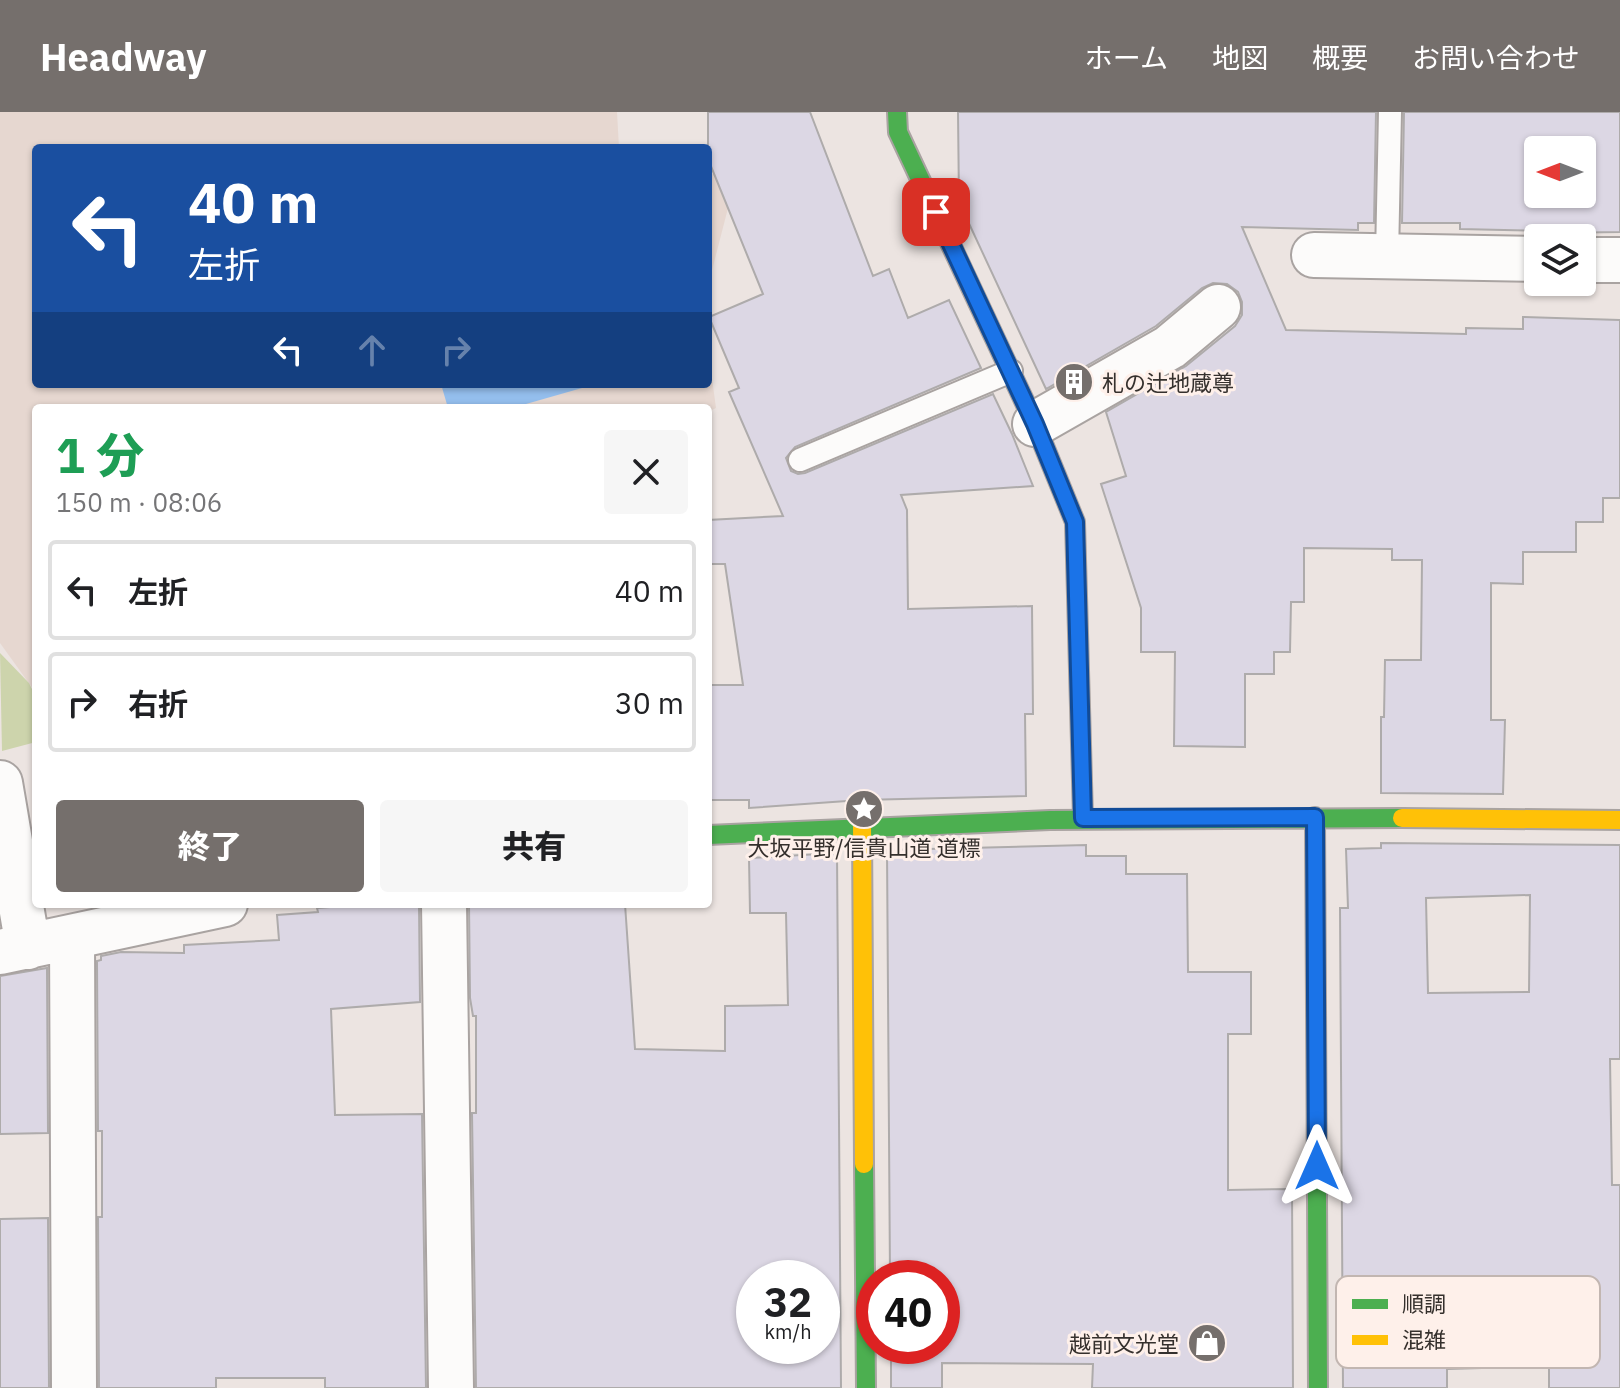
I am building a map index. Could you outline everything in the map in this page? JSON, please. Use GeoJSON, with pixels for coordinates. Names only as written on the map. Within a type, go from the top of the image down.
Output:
{"type":"FeatureCollection","features":[{"type":"Feature","properties":{"kind":"street"},"geometry":{"type":"LineString","coordinates":[[897,112],[898,132],[1011,371],[1075,522],[1083,818]]}},
{"type":"Feature","properties":{"kind":"street"},"geometry":{"type":"LineString","coordinates":[[1314,255],[1524,259]]}},
{"type":"Feature","properties":{"kind":"street"},"geometry":{"type":"LineString","coordinates":[[1596,260],[1620,260]]}},
{"type":"Feature","properties":{"kind":"street"},"geometry":{"type":"LineString","coordinates":[[1035,424],[1170,347],[1218,307]]}},
{"type":"Feature","properties":{"kind":"street"},"geometry":{"type":"LineString","coordinates":[[0,783],[14,949],[208,908]]}},
{"type":"Feature","properties":{"kind":"street"},"geometry":{"type":"LineString","coordinates":[[1315,817],[1318,1388]]}},
{"type":"Feature","properties":{"kind":"street"},"geometry":{"type":"LineString","coordinates":[[712,835],[862,825],[1083,818],[1620,820]]}},
{"type":"Feature","properties":{"kind":"street"},"geometry":{"type":"LineString","coordinates":[[862,825],[866,1388]]}},
{"type":"Feature","properties":{"kind":"street"},"geometry":{"type":"LineString","coordinates":[[444,908],[451,1388]]}},
{"type":"Feature","properties":{"kind":"street"},"geometry":{"type":"LineString","coordinates":[[72,939],[74,1388]]}},
{"type":"Feature","properties":{"kind":"lane"},"geometry":{"type":"LineString","coordinates":[[1387,257],[1390,112]]}},
{"type":"Feature","properties":{"kind":"lane"},"geometry":{"type":"LineString","coordinates":[[800,460],[1011,371]]}},
{"type":"Feature","properties":{"kind":"shaded area"},"geometry":{"type":"Polygon","coordinates":[[[0,112],[617,112],[619,144],[32,144],[32,388],[712,388],[712,378],[716,408],[712,410],[712,404],[32,404],[32,687],[0,643],[0,112]]]}},
{"type":"Feature","properties":{"kind":"shaded area"},"geometry":{"type":"Polygon","coordinates":[[[737,173],[712,270],[712,174],[737,173]]]}},
{"type":"Feature","properties":{"kind":"green space"},"geometry":{"type":"Polygon","coordinates":[[[0,653],[32,689],[32,743],[2,751],[0,653]]]}},
{"type":"Feature","properties":{"kind":"water"},"geometry":{"type":"Polygon","coordinates":[[[442,388],[582,388],[526,404],[447,404],[442,388]]]}},
{"type":"Feature","properties":{"kind":"building"},"geometry":{"type":"Polygon","coordinates":[[[708,112],[810,112],[873,276],[889,269],[908,318],[949,300],[981,368],[795,447],[786,458],[791,471],[805,473],[993,394],[1033,486],[901,495],[907,510],[908,609],[1032,606],[1033,714],[1025,714],[1026,796],[861,800],[749,808],[749,800],[712,800],[712,685],[743,685],[725,564],[712,564],[712,520],[783,516],[729,392],[739,388],[712,324],[712,316],[763,294],[712,169],[712,144],[708,144],[708,112]]]}},
{"type":"Feature","properties":{"kind":"building"},"geometry":{"type":"Polygon","coordinates":[[[958,112],[1376,112],[1374,223],[1358,223],[1358,230],[1242,227],[1286,330],[1466,334],[1466,328],[1523,329],[1523,317],[1620,320],[1620,498],[1603,498],[1603,522],[1576,522],[1576,552],[1523,552],[1523,584],[1491,583],[1491,720],[1505,720],[1503,794],[1381,793],[1385,660],[1421,660],[1422,560],[1392,560],[1392,549],[1304,548],[1304,602],[1291,602],[1290,652],[1274,652],[1274,674],[1245,674],[1245,747],[1174,746],[1175,652],[1141,652],[1141,608],[1101,484],[1126,476],[1106,412],[1186,366],[1235,326],[1242,315],[1242,302],[1238,292],[1227,284],[1213,283],[1202,288],[1156,326],[1046,389],[959,202],[958,112]]]}},
{"type":"Feature","properties":{"kind":"building"},"geometry":{"type":"Polygon","coordinates":[[[1404,112],[1620,112],[1620,232],[1596,232],[1596,224],[1524,224],[1524,230],[1460,229],[1460,223],[1402,223],[1404,112]]]}},
{"type":"Feature","properties":{"kind":"building"},"geometry":{"type":"Polygon","coordinates":[[[1381,843],[1620,845],[1620,1059],[1610,1059],[1612,1185],[1620,1185],[1620,1388],[1549,1388],[1549,1368],[1600,1368],[1600,1276],[1342,1276],[1340,908],[1348,908],[1346,849],[1381,848],[1381,843]],[[1530,895],[1426,898],[1428,993],[1529,992],[1530,895]]]}},
{"type":"Feature","properties":{"kind":"building"},"geometry":{"type":"Polygon","coordinates":[[[1086,845],[1086,856],[1126,856],[1126,874],[1187,874],[1188,972],[1251,972],[1251,1034],[1228,1034],[1228,1190],[1292,1189],[1293,1388],[1092,1388],[1093,1364],[960,1363],[960,1260],[890,1260],[887,850],[1086,845]]]}},
{"type":"Feature","properties":{"kind":"building"},"geometry":{"type":"Polygon","coordinates":[[[837,853],[841,1388],[476,1388],[472,1113],[476,1113],[476,1016],[473,1016],[470,998],[469,908],[625,908],[635,1049],[725,1051],[725,1006],[788,1005],[786,913],[750,913],[749,858],[837,853]]]}},
{"type":"Feature","properties":{"kind":"building"},"geometry":{"type":"Polygon","coordinates":[[[317,908],[419,908],[420,1002],[331,1009],[335,1115],[422,1114],[426,1388],[325,1388],[325,1378],[216,1378],[216,1388],[99,1388],[98,1217],[102,1217],[102,1131],[98,1131],[97,961],[101,960],[101,956],[121,952],[184,953],[184,945],[279,940],[277,915],[318,912],[317,908]]]}},
{"type":"Feature","properties":{"kind":"building"},"geometry":{"type":"Polygon","coordinates":[[[47,968],[48,1133],[0,1134],[0,976],[47,968]]]}},
{"type":"Feature","properties":{"kind":"building"},"geometry":{"type":"Polygon","coordinates":[[[48,1218],[49,1388],[0,1388],[0,1219],[48,1218]]]}},
{"type":"Feature","properties":{"kind":"building"},"geometry":{"type":"Polygon","coordinates":[[[891,1364],[942,1364],[942,1388],[891,1388],[891,1364]]]}},
{"type":"Feature","properties":{"kind":"building"},"geometry":{"type":"Polygon","coordinates":[[[1343,1368],[1481,1368],[1447,1369],[1447,1388],[1343,1388],[1343,1368]]]}},
{"type":"Feature","properties":{"kind":"traffic: fast"},"geometry":{"type":"LineString","coordinates":[[897,112],[898,132],[1035,424],[1075,522],[1083,818]]}},
{"type":"Feature","properties":{"kind":"traffic: fast"},"geometry":{"type":"LineString","coordinates":[[1315,817],[1318,1388]]}},
{"type":"Feature","properties":{"kind":"traffic: fast"},"geometry":{"type":"LineString","coordinates":[[712,835],[1050,820],[1402,818]]}},
{"type":"Feature","properties":{"kind":"traffic: fast"},"geometry":{"type":"LineString","coordinates":[[864,1164],[866,1388]]}},
{"type":"Feature","properties":{"kind":"traffic: slow"},"geometry":{"type":"LineString","coordinates":[[1402,818],[1620,820]]}},
{"type":"Feature","properties":{"kind":"traffic: slow"},"geometry":{"type":"LineString","coordinates":[[862,825],[864,1164]]}},
{"type":"Feature","properties":{"kind":"place","name":"札の辻地蔵尊"},"geometry":{"type":"Point","coordinates":[1074,382]}},
{"type":"Feature","properties":{"kind":"place","name":"大坂平野/信貴山道 道標"},"geometry":{"type":"Point","coordinates":[864,809]}},
{"type":"Feature","properties":{"kind":"place","name":"越前文光堂"},"geometry":{"type":"Point","coordinates":[1207,1343]}},
{"type":"Feature","properties":{"kind":"route"},"geometry":{"type":"LineString","coordinates":[[936,212],[1035,424],[1075,522],[1083,818],[1315,817],[1317,1166]]}}]}
